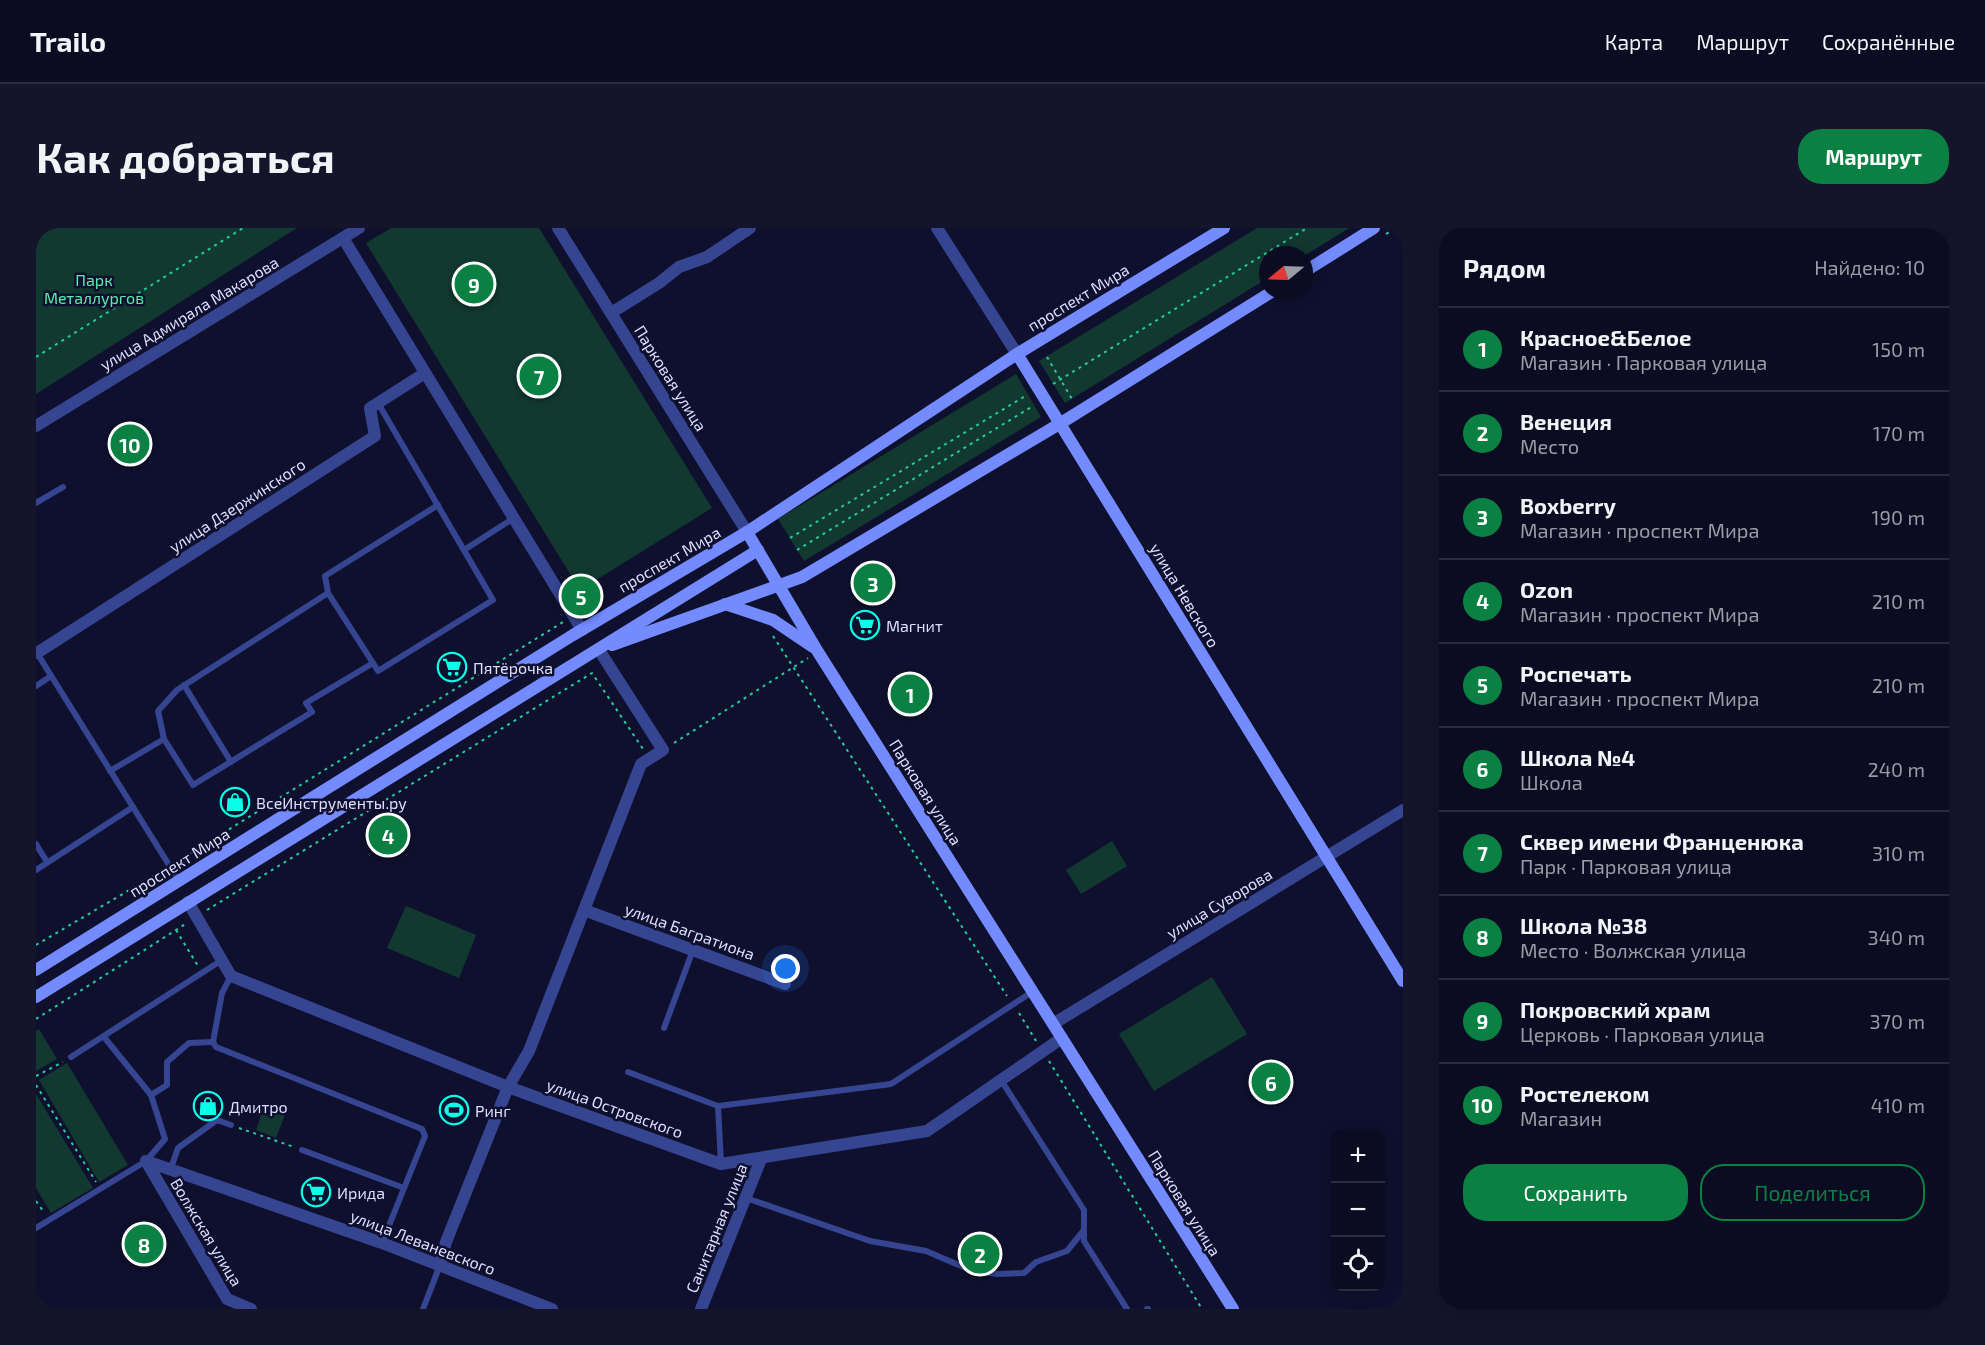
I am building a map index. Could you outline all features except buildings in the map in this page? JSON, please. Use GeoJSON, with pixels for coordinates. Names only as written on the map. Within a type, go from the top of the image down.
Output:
{"type":"FeatureCollection","features":[{"type":"Feature","properties":{"kind":"main road","name":"проспект Мира"},"geometry":{"type":"LineString","coordinates":[[36,970],[582,630],[747,532],[1017,354],[1224,228]]}},
{"type":"Feature","properties":{"kind":"main road"},"geometry":{"type":"LineString","coordinates":[[1313,266],[1374,228]]}},
{"type":"Feature","properties":{"kind":"main road"},"geometry":{"type":"LineString","coordinates":[[585,655],[802,577],[1061,423],[1259,300]]}},
{"type":"Feature","properties":{"kind":"main road","name":"улица Невского"},"geometry":{"type":"LineString","coordinates":[[1017,354],[1403,981]]}},
{"type":"Feature","properties":{"kind":"main road","name":"Парковая улица"},"geometry":{"type":"LineString","coordinates":[[747,532],[818,652],[1233,1309]]}},
{"type":"Feature","properties":{"kind":"main road"},"geometry":{"type":"LineString","coordinates":[[36,997],[758,550]]}},
{"type":"Feature","properties":{"kind":"main road"},"geometry":{"type":"LineString","coordinates":[[725,604],[773,620],[818,652]]}},
{"type":"Feature","properties":{"kind":"street","name":"улица Адмирала Макарова"},"geometry":{"type":"LineString","coordinates":[[36,426],[359,228]]}},
{"type":"Feature","properties":{"kind":"street","name":"Парковая улица"},"geometry":{"type":"LineString","coordinates":[[558,228],[747,532]]}},
{"type":"Feature","properties":{"kind":"street"},"geometry":{"type":"LineString","coordinates":[[611,313],[679,267],[707,257],[750,228]]}},
{"type":"Feature","properties":{"kind":"street","name":"улица Невского"},"geometry":{"type":"LineString","coordinates":[[937,228],[1017,354]]}},
{"type":"Feature","properties":{"kind":"street"},"geometry":{"type":"LineString","coordinates":[[343,238],[582,630]]}},
{"type":"Feature","properties":{"kind":"street"},"geometry":{"type":"LineString","coordinates":[[378,403],[425,373]]}},
{"type":"Feature","properties":{"kind":"street","name":"улица Дзержинского"},"geometry":{"type":"LineString","coordinates":[[37,652],[375,436],[370,408],[378,403]]}},
{"type":"Feature","properties":{"kind":"street"},"geometry":{"type":"LineString","coordinates":[[440,1264],[446,1242],[508,1087],[529,1050],[641,765],[663,750],[599,650]]}},
{"type":"Feature","properties":{"kind":"street","name":"улица Суворова"},"geometry":{"type":"LineString","coordinates":[[1053,1023],[1403,810]]}},
{"type":"Feature","properties":{"kind":"street"},"geometry":{"type":"LineString","coordinates":[[188,902],[231,976]]}},
{"type":"Feature","properties":{"kind":"street","name":"улица Багратиона"},"geometry":{"type":"LineString","coordinates":[[584,909],[785,984]]}},
{"type":"Feature","properties":{"kind":"street","name":"улица Островского"},"geometry":{"type":"LineString","coordinates":[[231,976],[508,1087],[721,1164],[927,1131],[1062,1038]]}},
{"type":"Feature","properties":{"kind":"street","name":"Санитарная улица"},"geometry":{"type":"LineString","coordinates":[[701,1309],[761,1159]]}},
{"type":"Feature","properties":{"kind":"street","name":"улица Леваневского"},"geometry":{"type":"LineString","coordinates":[[146,1161],[440,1264],[547,1308]]}},
{"type":"Feature","properties":{"kind":"street","name":"Волжская улица"},"geometry":{"type":"LineString","coordinates":[[146,1161],[227,1299],[251,1309]]}},
{"type":"Feature","properties":{"kind":"lane"},"geometry":{"type":"LineString","coordinates":[[378,403],[438,505],[493,600],[378,671],[328,592],[326,576],[438,505]]}},
{"type":"Feature","properties":{"kind":"lane"},"geometry":{"type":"LineString","coordinates":[[36,503],[63,487]]}},
{"type":"Feature","properties":{"kind":"lane"},"geometry":{"type":"LineString","coordinates":[[464,550],[514,518]]}},
{"type":"Feature","properties":{"kind":"lane"},"geometry":{"type":"LineString","coordinates":[[328,592],[184,686],[158,711],[164,739],[193,785],[312,712],[306,703],[373,663]]}},
{"type":"Feature","properties":{"kind":"lane"},"geometry":{"type":"LineString","coordinates":[[37,652],[179,882]]}},
{"type":"Feature","properties":{"kind":"lane"},"geometry":{"type":"LineString","coordinates":[[36,686],[51,676]]}},
{"type":"Feature","properties":{"kind":"lane"},"geometry":{"type":"LineString","coordinates":[[184,686],[231,762]]}},
{"type":"Feature","properties":{"kind":"lane"},"geometry":{"type":"LineString","coordinates":[[110,771],[164,739]]}},
{"type":"Feature","properties":{"kind":"lane"},"geometry":{"type":"LineString","coordinates":[[36,870],[133,807]]}},
{"type":"Feature","properties":{"kind":"lane"},"geometry":{"type":"LineString","coordinates":[[36,844],[47,862]]}},
{"type":"Feature","properties":{"kind":"lane"},"geometry":{"type":"LineString","coordinates":[[664,1028],[693,950]]}},
{"type":"Feature","properties":{"kind":"lane"},"geometry":{"type":"LineString","coordinates":[[71,1057],[222,960]]}},
{"type":"Feature","properties":{"kind":"lane"},"geometry":{"type":"LineString","coordinates":[[231,976],[222,993],[213,1042],[216,1047],[422,1129],[424,1136],[382,1243]]}},
{"type":"Feature","properties":{"kind":"lane"},"geometry":{"type":"LineString","coordinates":[[628,1072],[718,1106],[891,1084],[1033,992]]}},
{"type":"Feature","properties":{"kind":"lane"},"geometry":{"type":"LineString","coordinates":[[36,1228],[146,1161],[165,1139],[151,1095],[104,1036]]}},
{"type":"Feature","properties":{"kind":"lane"},"geometry":{"type":"LineString","coordinates":[[151,1095],[167,1085],[167,1062],[189,1042],[213,1042]]}},
{"type":"Feature","properties":{"kind":"lane"},"geometry":{"type":"LineString","coordinates":[[1001,1080],[1083,1210],[1084,1241],[1127,1309]]}},
{"type":"Feature","properties":{"kind":"lane"},"geometry":{"type":"LineString","coordinates":[[718,1106],[721,1164]]}},
{"type":"Feature","properties":{"kind":"lane"},"geometry":{"type":"LineString","coordinates":[[171,1168],[178,1148],[217,1120],[231,1125]]}},
{"type":"Feature","properties":{"kind":"lane"},"geometry":{"type":"LineString","coordinates":[[302,1150],[404,1188]]}},
{"type":"Feature","properties":{"kind":"lane"},"geometry":{"type":"LineString","coordinates":[[746,1198],[870,1241],[926,1251],[968,1269],[997,1274],[1024,1273],[1036,1262],[1068,1251],[1084,1230]]}},
{"type":"Feature","properties":{"kind":"lane"},"geometry":{"type":"LineString","coordinates":[[423,1309],[440,1264]]}},
{"type":"Feature","properties":{"kind":"path"},"geometry":{"type":"LineString","coordinates":[[36,357],[243,228]]}},
{"type":"Feature","properties":{"kind":"path"},"geometry":{"type":"LineString","coordinates":[[1053,384],[1307,228]]}},
{"type":"Feature","properties":{"kind":"path"},"geometry":{"type":"LineString","coordinates":[[1047,357],[1072,399]]}},
{"type":"Feature","properties":{"kind":"path"},"geometry":{"type":"LineString","coordinates":[[790,538],[1028,394]]}},
{"type":"Feature","properties":{"kind":"path"},"geometry":{"type":"LineString","coordinates":[[797,550],[1034,405]]}},
{"type":"Feature","properties":{"kind":"path"},"geometry":{"type":"LineString","coordinates":[[36,945],[169,866],[573,615]]}},
{"type":"Feature","properties":{"kind":"path"},"geometry":{"type":"LineString","coordinates":[[773,636],[1043,1051],[1202,1309]]}},
{"type":"Feature","properties":{"kind":"path"},"geometry":{"type":"LineString","coordinates":[[663,750],[818,652]]}},
{"type":"Feature","properties":{"kind":"path"},"geometry":{"type":"LineString","coordinates":[[36,1019],[196,917],[592,673],[650,759]]}},
{"type":"Feature","properties":{"kind":"path"},"geometry":{"type":"LineString","coordinates":[[176,930],[203,972]]}},
{"type":"Feature","properties":{"kind":"path"},"geometry":{"type":"LineString","coordinates":[[36,1076],[71,1057]]}},
{"type":"Feature","properties":{"kind":"path"},"geometry":{"type":"LineString","coordinates":[[36,1085],[99,1187]]}},
{"type":"Feature","properties":{"kind":"path"},"geometry":{"type":"LineString","coordinates":[[231,1125],[302,1150]]}},
{"type":"Feature","properties":{"kind":"path"},"geometry":{"type":"LineString","coordinates":[[36,1201],[47,1219]]}},
{"type":"Feature","properties":{"kind":"green space","name":"Парк Металлургов"},"geometry":{"type":"Polygon","coordinates":[[[36,228],[297,228],[36,394],[36,228]]]}},
{"type":"Feature","properties":{"kind":"green space"},"geometry":{"type":"Polygon","coordinates":[[[391,228],[539,228],[712,508],[580,590],[366,243],[391,228]]]}},
{"type":"Feature","properties":{"kind":"green space"},"geometry":{"type":"Polygon","coordinates":[[[1257,228],[1349,228],[1313,250],[1313,246],[1259,246],[1259,284],[1065,403],[1039,361],[1257,228]]]}},
{"type":"Feature","properties":{"kind":"green space"},"geometry":{"type":"Polygon","coordinates":[[[1016,374],[1041,417],[804,561],[778,519],[1016,374]]]}},
{"type":"Feature","properties":{"kind":"green space"},"geometry":{"type":"Polygon","coordinates":[[[1112,841],[1127,866],[1081,894],[1066,870],[1112,841]]]}},
{"type":"Feature","properties":{"kind":"green space"},"geometry":{"type":"Polygon","coordinates":[[[406,906],[476,935],[459,978],[387,948],[406,906]]]}},
{"type":"Feature","properties":{"kind":"green space"},"geometry":{"type":"Polygon","coordinates":[[[1212,977],[1247,1034],[1154,1091],[1119,1034],[1212,977]]]}},
{"type":"Feature","properties":{"kind":"green space"},"geometry":{"type":"Polygon","coordinates":[[[39,1029],[57,1059],[36,1071],[36,1031],[39,1029]]]}},
{"type":"Feature","properties":{"kind":"green space"},"geometry":{"type":"Polygon","coordinates":[[[67,1063],[128,1165],[99,1182],[39,1080],[67,1063]]]}},
{"type":"Feature","properties":{"kind":"green space"},"geometry":{"type":"Polygon","coordinates":[[[36,1094],[93,1188],[51,1213],[36,1188],[36,1094]]]}},
{"type":"Feature","properties":{"kind":"green space"},"geometry":{"type":"Polygon","coordinates":[[[265,1104],[286,1112],[276,1138],[256,1130],[265,1104]]]}},
{"type":"Feature","properties":{"kind":"place","name":"Покровский храм"},"geometry":{"type":"Point","coordinates":[474,284]}},
{"type":"Feature","properties":{"kind":"place","name":"Сквер имени Франценюка"},"geometry":{"type":"Point","coordinates":[539,376]}},
{"type":"Feature","properties":{"kind":"place","name":"Ростелеком"},"geometry":{"type":"Point","coordinates":[130,444]}},
{"type":"Feature","properties":{"kind":"place","name":"Boxberry"},"geometry":{"type":"Point","coordinates":[873,583]}},
{"type":"Feature","properties":{"kind":"place","name":"Роспечать"},"geometry":{"type":"Point","coordinates":[581,596]}},
{"type":"Feature","properties":{"kind":"place","name":"Магнит"},"geometry":{"type":"Point","coordinates":[865,625]}},
{"type":"Feature","properties":{"kind":"place","name":"Пятёрочка"},"geometry":{"type":"Point","coordinates":[452,667]}},
{"type":"Feature","properties":{"kind":"place","name":"Красное&Белое"},"geometry":{"type":"Point","coordinates":[910,694]}},
{"type":"Feature","properties":{"kind":"place","name":"ВсеИнструменты.ру"},"geometry":{"type":"Point","coordinates":[235,802]}},
{"type":"Feature","properties":{"kind":"place","name":"Ozon"},"geometry":{"type":"Point","coordinates":[388,835]}},
{"type":"Feature","properties":{"kind":"place","name":"Школа №4"},"geometry":{"type":"Point","coordinates":[1271,1082]}},
{"type":"Feature","properties":{"kind":"place","name":"Дмитро"},"geometry":{"type":"Point","coordinates":[208,1106]}},
{"type":"Feature","properties":{"kind":"place","name":"Ринг"},"geometry":{"type":"Point","coordinates":[454,1110]}},
{"type":"Feature","properties":{"kind":"place","name":"Ирида"},"geometry":{"type":"Point","coordinates":[316,1192]}},
{"type":"Feature","properties":{"kind":"place","name":"Школа №38"},"geometry":{"type":"Point","coordinates":[144,1244]}},
{"type":"Feature","properties":{"kind":"place","name":"Венеция"},"geometry":{"type":"Point","coordinates":[980,1254]}}]}
